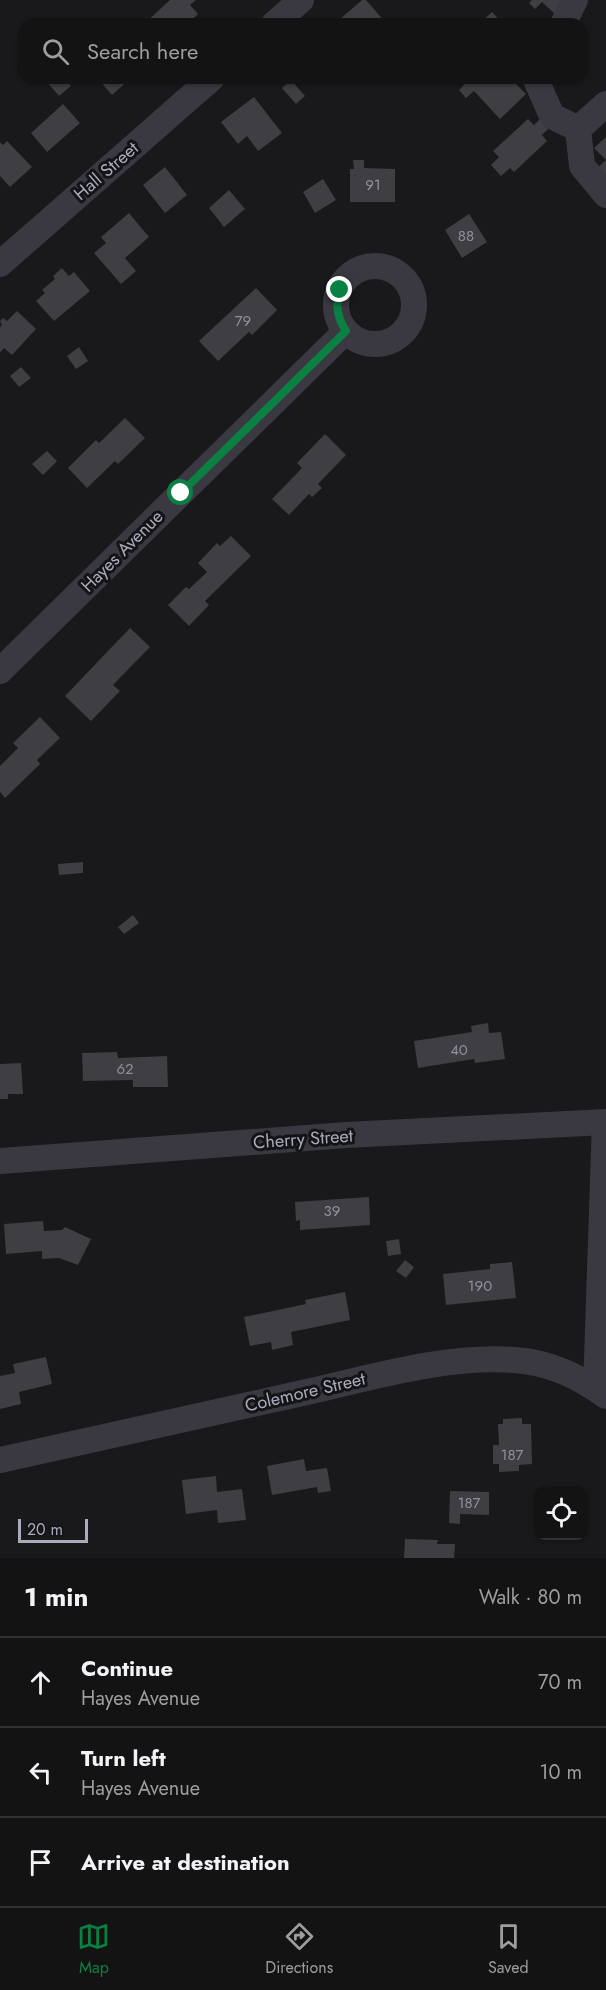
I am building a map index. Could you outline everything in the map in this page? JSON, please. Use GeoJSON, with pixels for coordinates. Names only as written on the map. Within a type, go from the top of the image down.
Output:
{"type":"FeatureCollection","features":[{"type":"Feature","properties":{"kind":"street"},"geometry":{"type":"LineString","coordinates":[[281,18],[301,0]]}},
{"type":"Feature","properties":{"kind":"street"},"geometry":{"type":"LineString","coordinates":[[566,18],[575,0]]}},
{"type":"Feature","properties":{"kind":"street","name":"Hall Street"},"geometry":{"type":"LineString","coordinates":[[0,264],[205,84]]}},
{"type":"Feature","properties":{"kind":"street"},"geometry":{"type":"LineString","coordinates":[[538,84],[552,116],[578,129]]}},
{"type":"Feature","properties":{"kind":"street"},"geometry":{"type":"LineString","coordinates":[[578,129],[606,104]]}},
{"type":"Feature","properties":{"kind":"street"},"geometry":{"type":"LineString","coordinates":[[578,129],[582,166],[606,195]]}},
{"type":"Feature","properties":{"kind":"street","name":"Hayes Avenue"},"geometry":{"type":"LineString","coordinates":[[0,671],[346,331]]}},
{"type":"Feature","properties":{"kind":"street"},"geometry":{"type":"LineString","coordinates":[[601,1393],[606,1122]]}},
{"type":"Feature","properties":{"kind":"street","name":"Cherry Street"},"geometry":{"type":"LineString","coordinates":[[0,1161],[346,1135],[606,1122]]}},
{"type":"Feature","properties":{"kind":"street","name":"Colemore Street"},"geometry":{"type":"LineString","coordinates":[[0,1460],[375,1376],[460,1362],[514,1360],[541,1363],[565,1371],[601,1393]]}},
{"type":"Feature","properties":{"kind":"building"},"geometry":{"type":"Polygon","coordinates":[[[170,0],[196,0],[190,5],[198,14],[194,18],[150,18],[170,0]]]}},
{"type":"Feature","properties":{"kind":"building"},"geometry":{"type":"Polygon","coordinates":[[[362,0],[366,0],[382,18],[341,18],[362,0]]]}},
{"type":"Feature","properties":{"kind":"building"},"geometry":{"type":"Polygon","coordinates":[[[532,0],[567,0],[554,13],[542,2],[535,9],[529,3],[532,0]]]}},
{"type":"Feature","properties":{"kind":"building"},"geometry":{"type":"Polygon","coordinates":[[[492,12],[498,18],[486,18],[492,12]]]}},
{"type":"Feature","properties":{"kind":"building"},"geometry":{"type":"Polygon","coordinates":[[[49,84],[69,84],[71,86],[59,96],[49,84]]]}},
{"type":"Feature","properties":{"kind":"building"},"geometry":{"type":"Polygon","coordinates":[[[102,84],[124,84],[112,95],[102,84]]]}},
{"type":"Feature","properties":{"kind":"building"},"geometry":{"type":"Polygon","coordinates":[[[286,84],[294,84],[305,96],[296,104],[282,88],[286,84]]]}},
{"type":"Feature","properties":{"kind":"building"},"geometry":{"type":"Polygon","coordinates":[[[465,84],[516,84],[526,94],[500,119],[474,91],[466,98],[459,90],[465,84]]]}},
{"type":"Feature","properties":{"kind":"building"},"geometry":{"type":"Polygon","coordinates":[[[254,97],[282,133],[258,151],[247,136],[238,144],[221,122],[254,97]]]}},
{"type":"Feature","properties":{"kind":"building"},"geometry":{"type":"Polygon","coordinates":[[[63,104],[80,123],[47,152],[31,133],[63,104]]]}},
{"type":"Feature","properties":{"kind":"building"},"geometry":{"type":"Polygon","coordinates":[[[541,118],[550,127],[542,135],[547,141],[514,172],[510,168],[501,176],[491,165],[499,157],[493,151],[528,119],[534,125],[541,118]]]}},
{"type":"Feature","properties":{"kind":"building"},"geometry":{"type":"Polygon","coordinates":[[[606,137],[606,160],[594,148],[606,137]]]}},
{"type":"Feature","properties":{"kind":"building"},"geometry":{"type":"Polygon","coordinates":[[[7,141],[32,167],[10,187],[0,176],[0,142],[3,145],[7,141]]]}},
{"type":"Feature","properties":{"kind":"building"},"geometry":{"type":"Polygon","coordinates":[[[353,160],[364,160],[364,168],[395,169],[395,202],[350,202],[350,169],[354,169],[353,160]]]}},
{"type":"Feature","properties":{"kind":"building"},"geometry":{"type":"Polygon","coordinates":[[[606,160],[606,177],[597,168],[606,160]]]}},
{"type":"Feature","properties":{"kind":"building"},"geometry":{"type":"Polygon","coordinates":[[[165,167],[187,195],[165,213],[143,185],[165,167]]]}},
{"type":"Feature","properties":{"kind":"building"},"geometry":{"type":"Polygon","coordinates":[[[323,179],[336,200],[315,213],[303,192],[323,179]]]}},
{"type":"Feature","properties":{"kind":"building"},"geometry":{"type":"Polygon","coordinates":[[[229,190],[245,209],[224,227],[209,208],[229,190]]]}},
{"type":"Feature","properties":{"kind":"building"},"geometry":{"type":"Polygon","coordinates":[[[129,213],[149,237],[125,258],[136,271],[121,284],[94,253],[106,243],[101,237],[129,213]]]}},
{"type":"Feature","properties":{"kind":"building"},"geometry":{"type":"Polygon","coordinates":[[[469,214],[487,242],[462,258],[445,230],[469,214]]]}},
{"type":"Feature","properties":{"kind":"building"},"geometry":{"type":"Polygon","coordinates":[[[62,268],[69,276],[74,272],[90,291],[54,321],[36,301],[45,293],[42,290],[55,279],[53,276],[62,268]]]}},
{"type":"Feature","properties":{"kind":"building"},"geometry":{"type":"Polygon","coordinates":[[[256,288],[277,310],[252,335],[249,332],[218,361],[199,341],[256,288]]]}},
{"type":"Feature","properties":{"kind":"building"},"geometry":{"type":"Polygon","coordinates":[[[17,311],[36,329],[12,355],[4,348],[0,353],[0,327],[2,325],[0,321],[3,318],[7,321],[17,311]]]}},
{"type":"Feature","properties":{"kind":"building"},"geometry":{"type":"Polygon","coordinates":[[[79,347],[88,361],[76,369],[67,356],[79,347]]]}},
{"type":"Feature","properties":{"kind":"building"},"geometry":{"type":"Polygon","coordinates":[[[21,367],[31,378],[19,387],[10,376],[21,367]]]}},
{"type":"Feature","properties":{"kind":"building"},"geometry":{"type":"Polygon","coordinates":[[[125,418],[145,438],[118,464],[115,461],[87,488],[68,468],[96,440],[99,443],[125,418]]]}},
{"type":"Feature","properties":{"kind":"building"},"geometry":{"type":"Polygon","coordinates":[[[325,434],[346,455],[318,484],[322,488],[312,497],[309,494],[289,515],[272,499],[302,468],[297,463],[325,434]]]}},
{"type":"Feature","properties":{"kind":"building"},"geometry":{"type":"Polygon","coordinates":[[[47,451],[57,461],[43,475],[32,464],[47,451]]]}},
{"type":"Feature","properties":{"kind":"building"},"geometry":{"type":"Polygon","coordinates":[[[231,536],[251,556],[205,601],[209,605],[189,626],[168,605],[186,587],[189,589],[207,572],[198,563],[217,543],[220,546],[231,536]]]}},
{"type":"Feature","properties":{"kind":"building"},"geometry":{"type":"Polygon","coordinates":[[[130,628],[150,647],[113,685],[120,691],[91,721],[65,696],[130,628]]]}},
{"type":"Feature","properties":{"kind":"building"},"geometry":{"type":"Polygon","coordinates":[[[40,717],[60,738],[37,760],[40,764],[5,798],[0,792],[0,766],[18,748],[13,743],[40,717]]]}},
{"type":"Feature","properties":{"kind":"building"},"geometry":{"type":"Polygon","coordinates":[[[83,862],[83,873],[59,875],[58,864],[83,862]]]}},
{"type":"Feature","properties":{"kind":"building"},"geometry":{"type":"Polygon","coordinates":[[[133,915],[139,923],[124,934],[118,927],[133,915]]]}},
{"type":"Feature","properties":{"kind":"building"},"geometry":{"type":"Polygon","coordinates":[[[488,1023],[489,1033],[501,1032],[505,1059],[475,1063],[474,1059],[418,1068],[414,1041],[472,1032],[471,1026],[488,1023]]]}},
{"type":"Feature","properties":{"kind":"building"},"geometry":{"type":"Polygon","coordinates":[[[117,1052],[118,1058],[167,1056],[168,1087],[133,1087],[133,1080],[83,1081],[82,1053],[117,1052]]]}},
{"type":"Feature","properties":{"kind":"building"},"geometry":{"type":"Polygon","coordinates":[[[21,1063],[23,1094],[8,1094],[8,1099],[0,1099],[0,1064],[21,1063]]]}},
{"type":"Feature","properties":{"kind":"building"},"geometry":{"type":"Polygon","coordinates":[[[369,1197],[370,1225],[300,1230],[300,1220],[296,1221],[295,1202],[369,1197]]]}},
{"type":"Feature","properties":{"kind":"building"},"geometry":{"type":"Polygon","coordinates":[[[43,1221],[44,1231],[62,1230],[65,1227],[91,1239],[78,1265],[59,1258],[42,1259],[42,1251],[6,1254],[4,1224],[43,1221]]]}},
{"type":"Feature","properties":{"kind":"building"},"geometry":{"type":"Polygon","coordinates":[[[399,1239],[401,1254],[388,1256],[386,1241],[399,1239]]]}},
{"type":"Feature","properties":{"kind":"building"},"geometry":{"type":"Polygon","coordinates":[[[405,1260],[414,1267],[406,1278],[396,1271],[405,1260]]]}},
{"type":"Feature","properties":{"kind":"building"},"geometry":{"type":"Polygon","coordinates":[[[512,1262],[516,1298],[446,1305],[443,1274],[490,1269],[490,1264],[512,1262]]]}},
{"type":"Feature","properties":{"kind":"building"},"geometry":{"type":"Polygon","coordinates":[[[345,1292],[350,1320],[291,1332],[293,1345],[272,1350],[271,1342],[250,1346],[244,1317],[306,1304],[305,1300],[345,1292]]]}},
{"type":"Feature","properties":{"kind":"building"},"geometry":{"type":"Polygon","coordinates":[[[46,1357],[52,1384],[19,1392],[21,1404],[0,1409],[0,1376],[15,1373],[13,1364],[46,1357]]]}},
{"type":"Feature","properties":{"kind":"building"},"geometry":{"type":"Polygon","coordinates":[[[522,1418],[522,1424],[531,1424],[532,1464],[519,1465],[519,1471],[499,1472],[499,1464],[493,1464],[493,1445],[499,1445],[498,1424],[503,1424],[503,1419],[522,1418]]]}},
{"type":"Feature","properties":{"kind":"building"},"geometry":{"type":"Polygon","coordinates":[[[304,1459],[306,1471],[327,1468],[331,1491],[318,1493],[317,1487],[272,1495],[267,1466],[304,1459]]]}},
{"type":"Feature","properties":{"kind":"building"},"geometry":{"type":"Polygon","coordinates":[[[216,1476],[217,1492],[242,1489],[246,1520],[218,1523],[217,1510],[186,1514],[182,1480],[216,1476]]]}},
{"type":"Feature","properties":{"kind":"building"},"geometry":{"type":"Polygon","coordinates":[[[450,1491],[489,1492],[489,1515],[460,1514],[460,1524],[449,1523],[450,1491]]]}},
{"type":"Feature","properties":{"kind":"building"},"geometry":{"type":"Polygon","coordinates":[[[405,1539],[438,1540],[437,1544],[455,1544],[454,1558],[404,1558],[405,1539]]]}},
{"type":"Feature","properties":{"kind":"route"},"geometry":{"type":"LineString","coordinates":[[181,493],[346,331],[338,316],[337,298],[340,290]]}}]}
